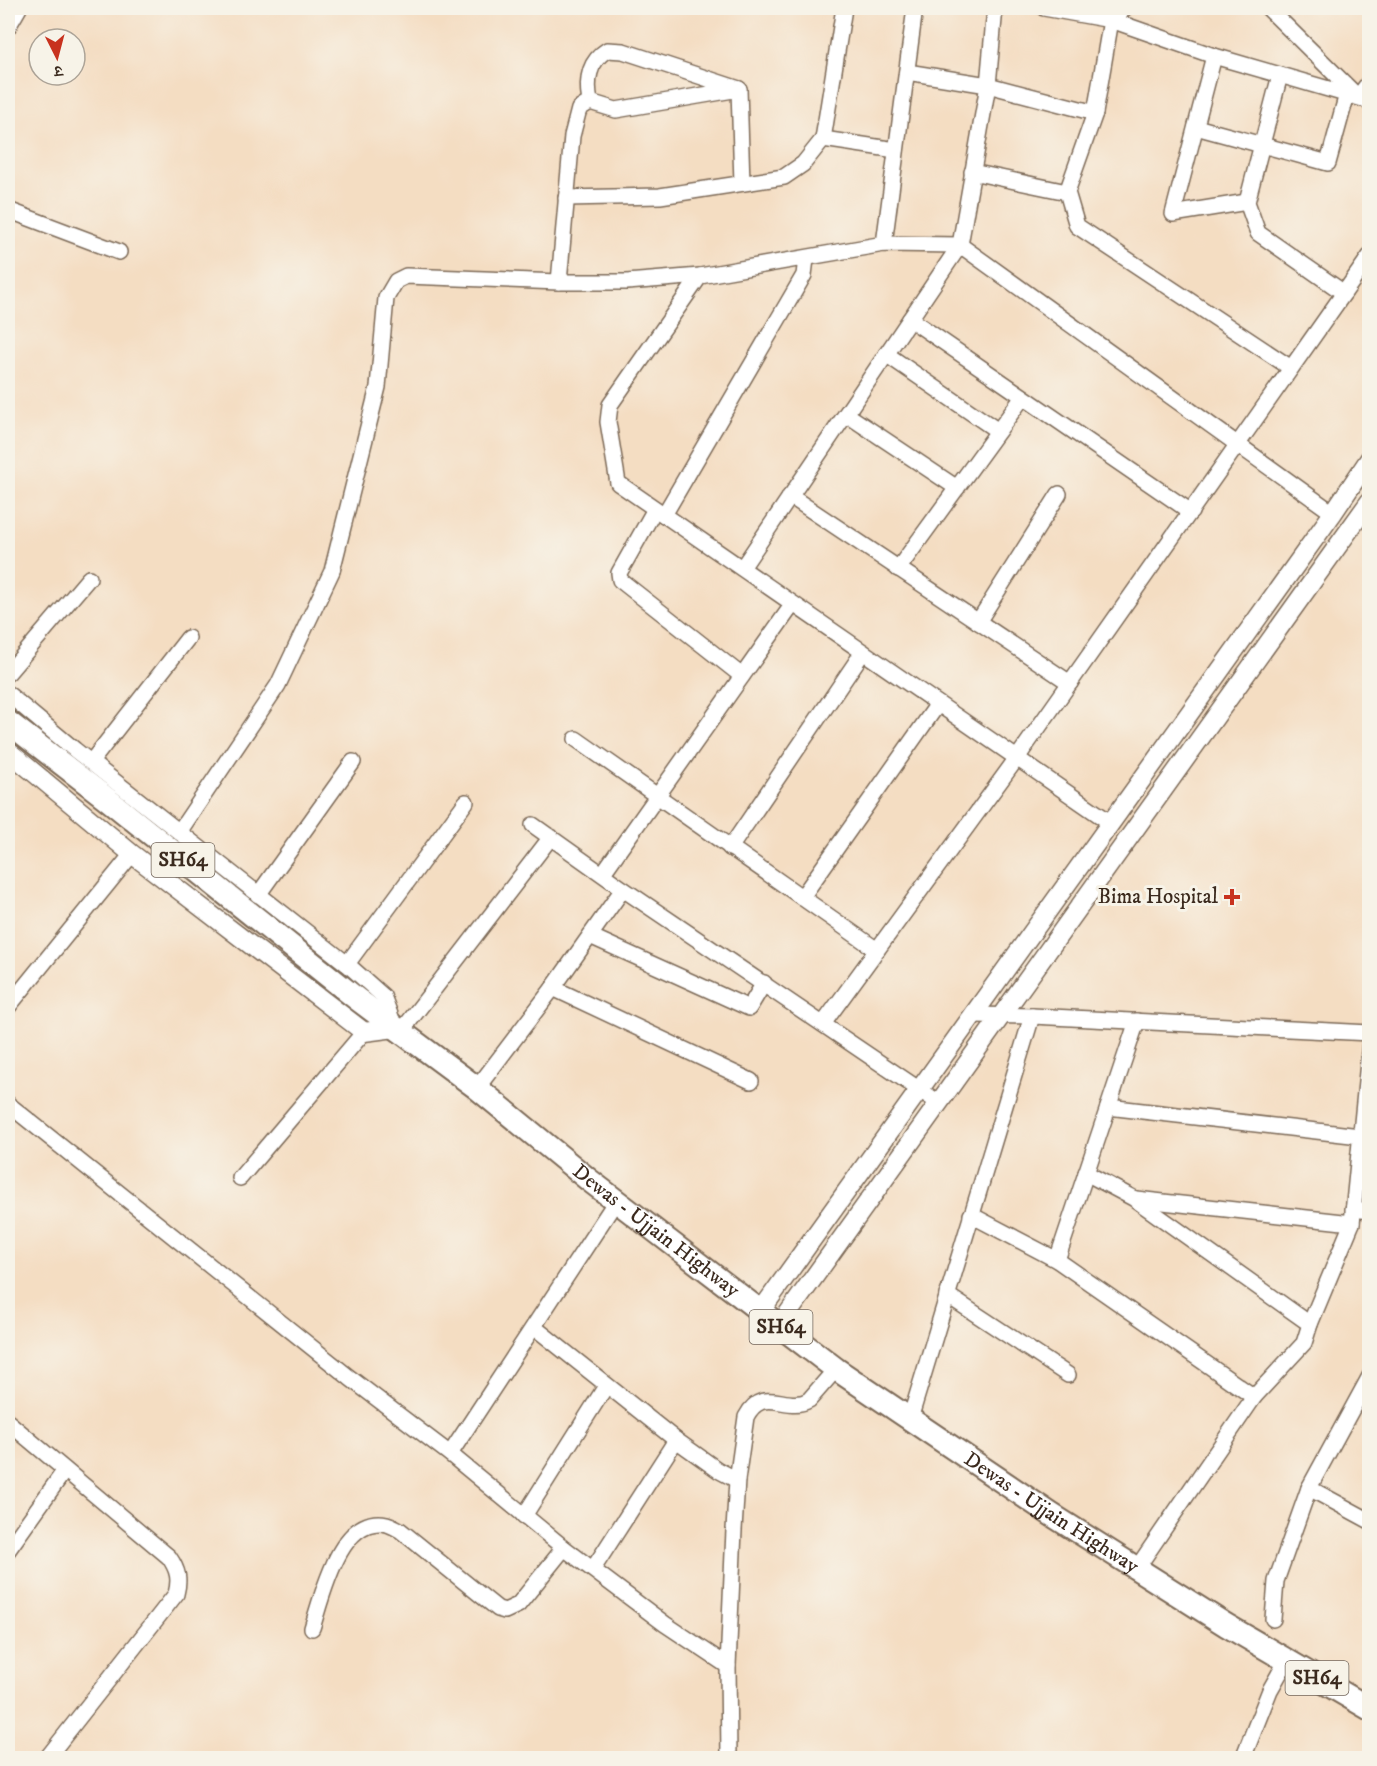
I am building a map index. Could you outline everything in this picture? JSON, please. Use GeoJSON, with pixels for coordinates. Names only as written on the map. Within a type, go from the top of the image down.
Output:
{"type":"FeatureCollection","features":[{"type":"Feature","properties":{"kind":"main road","name":"Dewas - Ujjain Highway"},"geometry":{"type":"LineString","coordinates":[[8,722],[357,999],[477,1088],[616,1201],[836,1369],[1052,1515],[1226,1625],[1370,1709]]}},
{"type":"Feature","properties":{"kind":"street"},"geometry":{"type":"LineString","coordinates":[[8,27],[19,8]]}},
{"type":"Feature","properties":{"kind":"street"},"geometry":{"type":"LineString","coordinates":[[566,198],[660,196],[784,177],[803,164],[822,139],[844,8]]}},
{"type":"Feature","properties":{"kind":"street"},"geometry":{"type":"LineString","coordinates":[[884,244],[915,8]]}},
{"type":"Feature","properties":{"kind":"street"},"geometry":{"type":"LineString","coordinates":[[742,568],[960,245],[988,86],[995,8]]}},
{"type":"Feature","properties":{"kind":"street"},"geometry":{"type":"LineString","coordinates":[[1048,8],[1111,20],[1214,56],[1358,97]]}},
{"type":"Feature","properties":{"kind":"street"},"geometry":{"type":"LineString","coordinates":[[1125,8],[1111,20],[1095,113],[1067,192],[1077,226],[1292,368]]}},
{"type":"Feature","properties":{"kind":"street"},"geometry":{"type":"LineString","coordinates":[[1268,8],[1358,97]]}},
{"type":"Feature","properties":{"kind":"street"},"geometry":{"type":"LineString","coordinates":[[590,102],[586,85],[590,70],[598,55],[607,50],[623,51],[740,89]]}},
{"type":"Feature","properties":{"kind":"street"},"geometry":{"type":"LineString","coordinates":[[1214,56],[1173,214],[1247,202]]}},
{"type":"Feature","properties":{"kind":"street"},"geometry":{"type":"LineString","coordinates":[[907,72],[988,86],[1095,113]]}},
{"type":"Feature","properties":{"kind":"street"},"geometry":{"type":"LineString","coordinates":[[1280,75],[1247,202],[1258,233],[1344,293]]}},
{"type":"Feature","properties":{"kind":"street"},"geometry":{"type":"LineString","coordinates":[[1196,127],[1328,163],[1358,97],[1370,81]]}},
{"type":"Feature","properties":{"kind":"street"},"geometry":{"type":"LineString","coordinates":[[740,89],[742,183]]}},
{"type":"Feature","properties":{"kind":"street"},"geometry":{"type":"LineString","coordinates":[[590,102],[615,110],[740,89]]}},
{"type":"Feature","properties":{"kind":"street"},"geometry":{"type":"LineString","coordinates":[[559,282],[572,136],[579,109],[590,102]]}},
{"type":"Feature","properties":{"kind":"street"},"geometry":{"type":"LineString","coordinates":[[822,139],[896,150]]}},
{"type":"Feature","properties":{"kind":"street"},"geometry":{"type":"LineString","coordinates":[[972,172],[1067,192]]}},
{"type":"Feature","properties":{"kind":"street"},"geometry":{"type":"LineString","coordinates":[[8,210],[118,252]]}},
{"type":"Feature","properties":{"kind":"street"},"geometry":{"type":"LineString","coordinates":[[179,832],[278,685],[332,571],[378,387],[386,298],[396,280],[406,276],[559,282],[627,282],[700,276],[884,244],[960,245],[1352,525]]}},
{"type":"Feature","properties":{"kind":"street"},"geometry":{"type":"LineString","coordinates":[[824,1024],[1017,758],[1370,256]]}},
{"type":"Feature","properties":{"kind":"street"},"geometry":{"type":"LineString","coordinates":[[742,676],[620,580],[619,573],[660,512],[804,275],[806,259]]}},
{"type":"Feature","properties":{"kind":"street"},"geometry":{"type":"LineString","coordinates":[[700,276],[610,405],[608,422],[618,483],[1131,836]]}},
{"type":"Feature","properties":{"kind":"street"},"geometry":{"type":"LineString","coordinates":[[910,319],[1191,512]]}},
{"type":"Feature","properties":{"kind":"street"},"geometry":{"type":"LineString","coordinates":[[886,354],[998,431]]}},
{"type":"Feature","properties":{"kind":"street"},"geometry":{"type":"LineString","coordinates":[[898,569],[1023,397]]}},
{"type":"Feature","properties":{"kind":"street"},"geometry":{"type":"LineString","coordinates":[[846,414],[957,488]]}},
{"type":"Feature","properties":{"kind":"street"},"geometry":{"type":"LineString","coordinates":[[760,1312],[1333,513],[1370,458]]}},
{"type":"Feature","properties":{"kind":"street"},"geometry":{"type":"LineString","coordinates":[[978,622],[1059,494]]}},
{"type":"Feature","properties":{"kind":"street"},"geometry":{"type":"LineString","coordinates":[[790,496],[1070,683]]}},
{"type":"Feature","properties":{"kind":"street"},"geometry":{"type":"LineString","coordinates":[[779,1326],[1370,501]]}},
{"type":"Feature","properties":{"kind":"street"},"geometry":{"type":"LineString","coordinates":[[8,673],[89,578]]}},
{"type":"Feature","properties":{"kind":"street"},"geometry":{"type":"LineString","coordinates":[[603,873],[793,604]]}},
{"type":"Feature","properties":{"kind":"street"},"geometry":{"type":"LineString","coordinates":[[91,762],[188,638]]}},
{"type":"Feature","properties":{"kind":"street"},"geometry":{"type":"LineString","coordinates":[[730,848],[863,652]]}},
{"type":"Feature","properties":{"kind":"street"},"geometry":{"type":"LineString","coordinates":[[8,694],[347,964],[383,996],[398,1030]]}},
{"type":"Feature","properties":{"kind":"street"},"geometry":{"type":"LineString","coordinates":[[802,897],[938,704]]}},
{"type":"Feature","properties":{"kind":"street"},"geometry":{"type":"LineString","coordinates":[[576,740],[877,950]]}},
{"type":"Feature","properties":{"kind":"street"},"geometry":{"type":"LineString","coordinates":[[8,751],[132,854],[364,1032],[398,1030],[551,837]]}},
{"type":"Feature","properties":{"kind":"street"},"geometry":{"type":"LineString","coordinates":[[258,895],[352,762]]}},
{"type":"Feature","properties":{"kind":"street"},"geometry":{"type":"LineString","coordinates":[[347,964],[466,802]]}},
{"type":"Feature","properties":{"kind":"street"},"geometry":{"type":"LineString","coordinates":[[533,825],[939,1104]]}},
{"type":"Feature","properties":{"kind":"street"},"geometry":{"type":"LineString","coordinates":[[8,1007],[132,854]]}},
{"type":"Feature","properties":{"kind":"street"},"geometry":{"type":"LineString","coordinates":[[477,1088],[553,988],[623,889]]}},
{"type":"Feature","properties":{"kind":"street"},"geometry":{"type":"LineString","coordinates":[[590,936],[749,1008],[764,983]]}},
{"type":"Feature","properties":{"kind":"street"},"geometry":{"type":"LineString","coordinates":[[553,988],[751,1081]]}},
{"type":"Feature","properties":{"kind":"street"},"geometry":{"type":"LineString","coordinates":[[974,1015],[1370,1033]]}},
{"type":"Feature","properties":{"kind":"street"},"geometry":{"type":"LineString","coordinates":[[910,1419],[1032,1016]]}},
{"type":"Feature","properties":{"kind":"street"},"geometry":{"type":"LineString","coordinates":[[1057,1260],[1137,1021]]}},
{"type":"Feature","properties":{"kind":"street"},"geometry":{"type":"LineString","coordinates":[[240,1178],[364,1032]]}},
{"type":"Feature","properties":{"kind":"street"},"geometry":{"type":"LineString","coordinates":[[1137,1568],[1254,1397],[1304,1343],[1352,1216],[1370,1042]]}},
{"type":"Feature","properties":{"kind":"street"},"geometry":{"type":"LineString","coordinates":[[8,1104],[350,1378],[450,1454],[564,1548],[665,1624],[728,1666]]}},
{"type":"Feature","properties":{"kind":"street"},"geometry":{"type":"LineString","coordinates":[[1108,1107],[1360,1136]]}},
{"type":"Feature","properties":{"kind":"street"},"geometry":{"type":"LineString","coordinates":[[1086,1173],[1133,1198],[1310,1324]]}},
{"type":"Feature","properties":{"kind":"street"},"geometry":{"type":"LineString","coordinates":[[1133,1198],[1352,1216],[1370,1211]]}},
{"type":"Feature","properties":{"kind":"street"},"geometry":{"type":"LineString","coordinates":[[450,1454],[616,1201]]}},
{"type":"Feature","properties":{"kind":"street"},"geometry":{"type":"LineString","coordinates":[[971,1215],[1057,1260],[1254,1397]]}},
{"type":"Feature","properties":{"kind":"street"},"geometry":{"type":"LineString","coordinates":[[947,1295],[1068,1374]]}},
{"type":"Feature","properties":{"kind":"street"},"geometry":{"type":"LineString","coordinates":[[534,1327],[676,1440],[718,1470],[737,1480]]}},
{"type":"Feature","properties":{"kind":"street"},"geometry":{"type":"LineString","coordinates":[[729,1758],[728,1666],[737,1480],[746,1417],[750,1408],[765,1400],[803,1403],[809,1400],[836,1369]]}},
{"type":"Feature","properties":{"kind":"street"},"geometry":{"type":"LineString","coordinates":[[1273,1620],[1276,1581],[1309,1488],[1370,1376]]}},
{"type":"Feature","properties":{"kind":"street"},"geometry":{"type":"LineString","coordinates":[[524,1515],[606,1386]]}},
{"type":"Feature","properties":{"kind":"street"},"geometry":{"type":"LineString","coordinates":[[8,1422],[169,1557],[177,1569],[179,1584],[176,1594],[47,1758]]}},
{"type":"Feature","properties":{"kind":"street"},"geometry":{"type":"LineString","coordinates":[[593,1569],[676,1440]]}},
{"type":"Feature","properties":{"kind":"street"},"geometry":{"type":"LineString","coordinates":[[8,1550],[65,1470]]}},
{"type":"Feature","properties":{"kind":"street"},"geometry":{"type":"LineString","coordinates":[[1309,1488],[1370,1521]]}},
{"type":"Feature","properties":{"kind":"street"},"geometry":{"type":"LineString","coordinates":[[312,1628],[339,1552],[350,1537],[364,1526],[386,1524],[400,1530],[498,1609],[505,1611],[518,1605],[564,1548]]}},
{"type":"Feature","properties":{"kind":"street"},"geometry":{"type":"LineString","coordinates":[[1243,1758],[1270,1690],[1287,1660]]}},
{"type":"Feature","properties":{"kind":"place","name":"Bima Hospital"},"geometry":{"type":"Point","coordinates":[1232,897]}}]}
